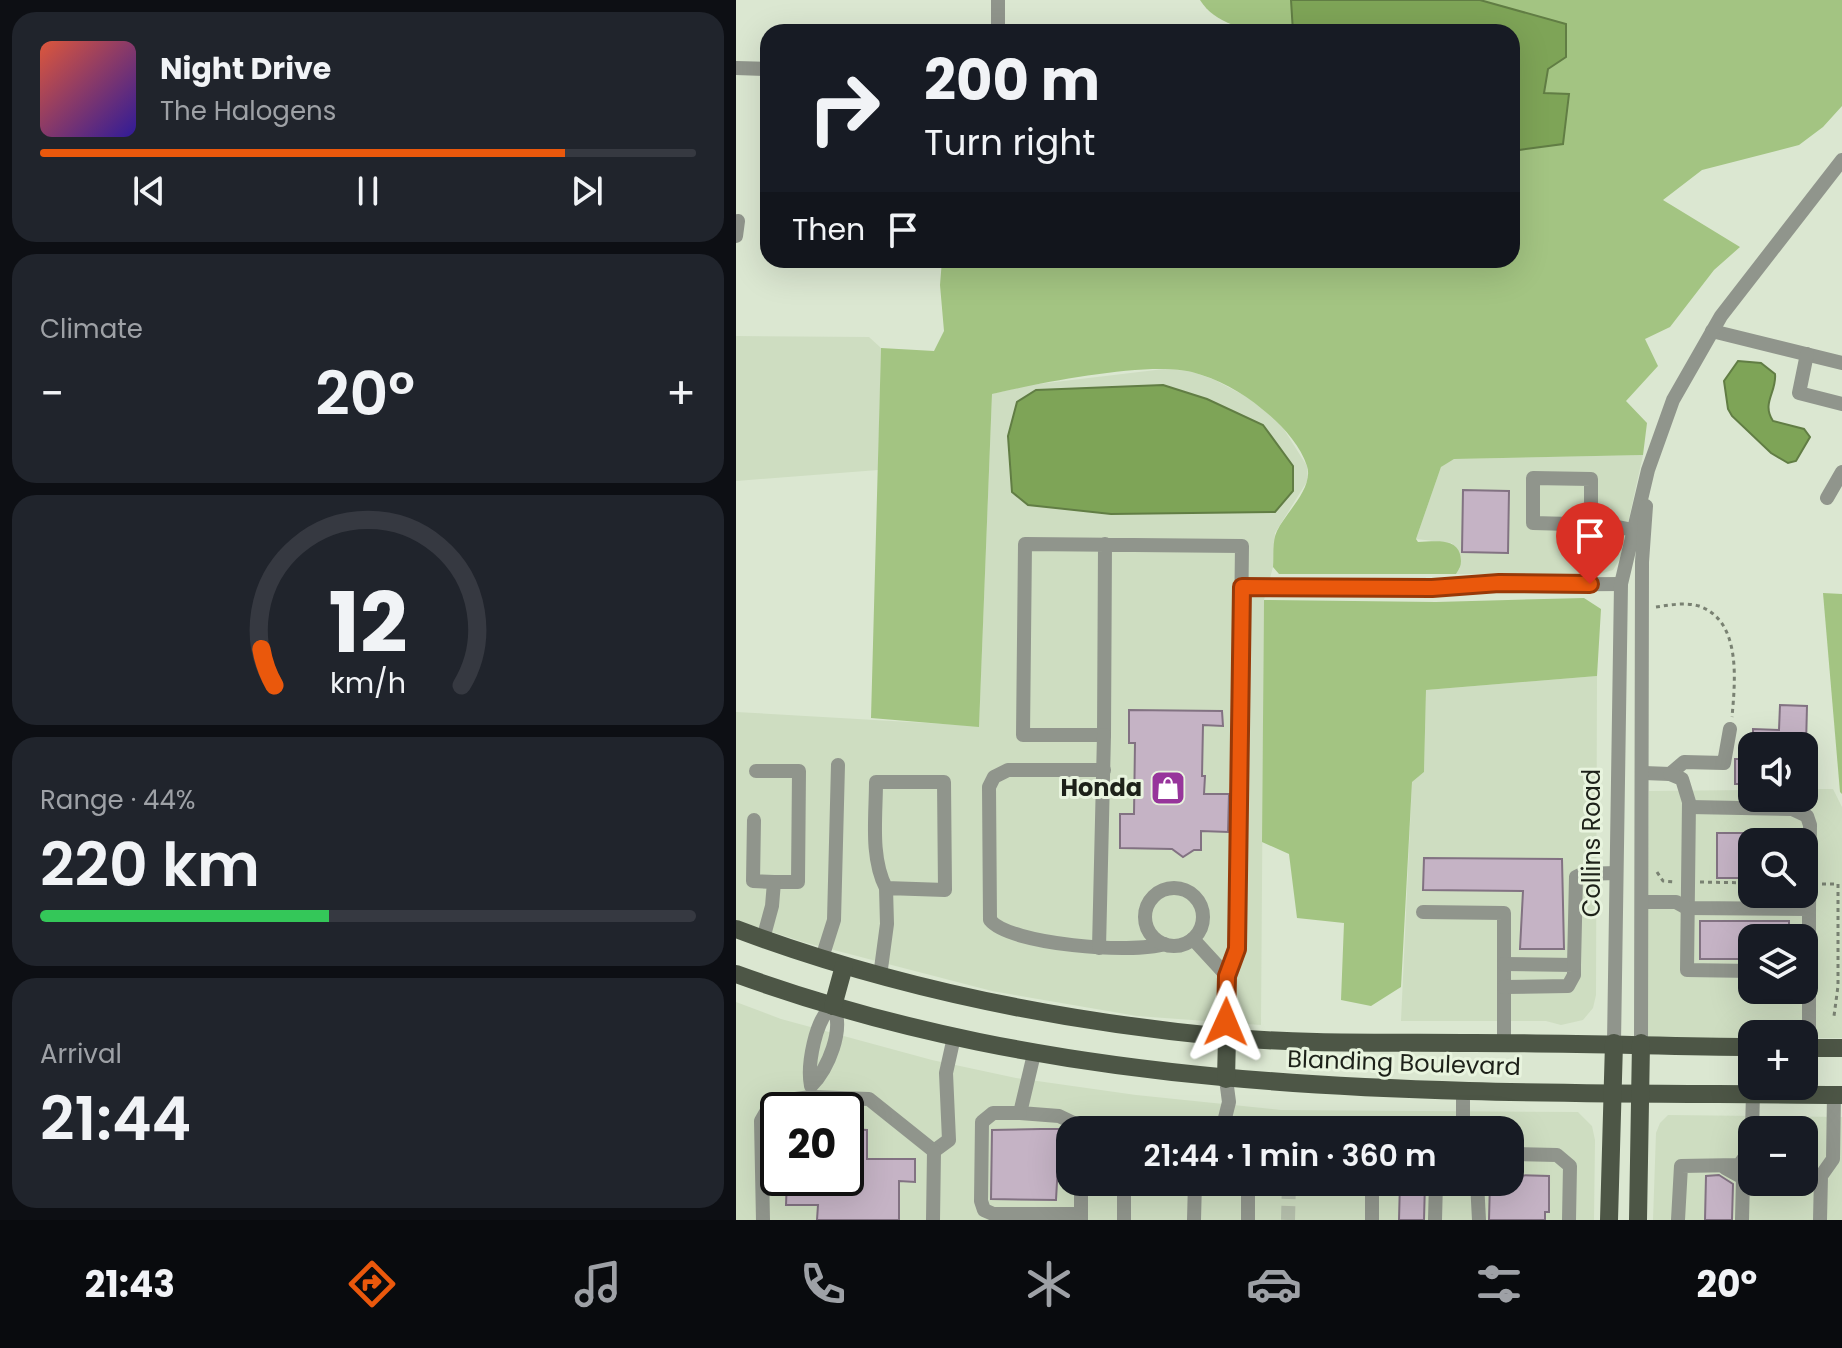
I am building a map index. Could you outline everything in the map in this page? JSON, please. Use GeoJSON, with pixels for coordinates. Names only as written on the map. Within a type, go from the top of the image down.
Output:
{"type":"FeatureCollection","features":[{"type":"Feature","properties":{"kind":"main road","name":"Blanding Boulevard"},"geometry":{"type":"LineString","coordinates":[[736,929],[880,976],[1052,1014],[1227,1037],[1315,1042],[1641,1043],[1738,1046]]}},
{"type":"Feature","properties":{"kind":"main road"},"geometry":{"type":"LineString","coordinates":[[833,1006],[844,966]]}},
{"type":"Feature","properties":{"kind":"main road","name":"Blanding Boulevard"},"geometry":{"type":"LineString","coordinates":[[736,974],[833,1006],[954,1037],[1034,1054],[1167,1074],[1316,1086],[1738,1094]]}},
{"type":"Feature","properties":{"kind":"main road"},"geometry":{"type":"LineString","coordinates":[[1226,1079],[1227,1037]]}},
{"type":"Feature","properties":{"kind":"main road","name":"Collins Road"},"geometry":{"type":"LineString","coordinates":[[1609,1220],[1614,1043]]}},
{"type":"Feature","properties":{"kind":"main road","name":"Collins Road"},"geometry":{"type":"LineString","coordinates":[[1638,1220],[1641,1043]]}},
{"type":"Feature","properties":{"kind":"main road"},"geometry":{"type":"LineString","coordinates":[[1818,1048],[1842,1048]]}},
{"type":"Feature","properties":{"kind":"street"},"geometry":{"type":"LineString","coordinates":[[998,0],[998,24]]}},
{"type":"Feature","properties":{"kind":"street"},"geometry":{"type":"LineString","coordinates":[[736,68],[760,69]]}},
{"type":"Feature","properties":{"kind":"street","name":"Collins Road"},"geometry":{"type":"LineString","coordinates":[[1614,1043],[1621,584],[1648,470],[1673,400],[1712,331],[1752,273],[1842,160]]}},
{"type":"Feature","properties":{"kind":"street"},"geometry":{"type":"LineString","coordinates":[[736,236],[738,221]]}},
{"type":"Feature","properties":{"kind":"street"},"geometry":{"type":"LineString","coordinates":[[1712,331],[1842,363]]}},
{"type":"Feature","properties":{"kind":"street"},"geometry":{"type":"LineString","coordinates":[[1807,354],[1799,393],[1842,404]]}},
{"type":"Feature","properties":{"kind":"street","name":"Collins Road"},"geometry":{"type":"LineString","coordinates":[[1641,1043],[1642,608],[1648,470]]}},
{"type":"Feature","properties":{"kind":"street"},"geometry":{"type":"LineString","coordinates":[[1827,498],[1842,472]]}},
{"type":"Feature","properties":{"kind":"street"},"geometry":{"type":"LineString","coordinates":[[1591,524],[1591,479],[1533,478],[1533,523],[1591,524],[1633,530]]}},
{"type":"Feature","properties":{"kind":"street"},"geometry":{"type":"LineString","coordinates":[[1104,735],[1023,735],[1025,544],[1242,546],[1237,949],[1227,976],[1227,1037]]}},
{"type":"Feature","properties":{"kind":"street"},"geometry":{"type":"LineString","coordinates":[[1099,948],[1105,544]]}},
{"type":"Feature","properties":{"kind":"street"},"geometry":{"type":"LineString","coordinates":[[1242,587],[1621,584]]}},
{"type":"Feature","properties":{"kind":"street"},"geometry":{"type":"LineString","coordinates":[[1670,774],[1684,762],[1724,763],[1730,729]]}},
{"type":"Feature","properties":{"kind":"street"},"geometry":{"type":"LineString","coordinates":[[822,958],[834,920],[838,765]]}},
{"type":"Feature","properties":{"kind":"street"},"geometry":{"type":"LineString","coordinates":[[1104,770],[999,772],[989,787],[990,920],[1007,932],[1099,948],[1182,945],[1193,939],[1203,921],[1200,905],[1190,892],[1167,888],[1154,896],[1145,917],[1150,934],[1164,944]]}},
{"type":"Feature","properties":{"kind":"street"},"geometry":{"type":"LineString","coordinates":[[754,820],[753,881],[798,882],[799,771],[756,771]]}},
{"type":"Feature","properties":{"kind":"street"},"geometry":{"type":"LineString","coordinates":[[1644,773],[1670,774],[1682,779],[1690,807],[1687,970],[1738,971]]}},
{"type":"Feature","properties":{"kind":"street"},"geometry":{"type":"LineString","coordinates":[[880,976],[887,924],[886,888],[879,875],[876,782],[944,782],[945,890],[886,888]]}},
{"type":"Feature","properties":{"kind":"street"},"geometry":{"type":"LineString","coordinates":[[1690,807],[1800,811],[1810,828]]}},
{"type":"Feature","properties":{"kind":"street"},"geometry":{"type":"LineString","coordinates":[[1504,987],[1568,986],[1574,965],[1576,877],[1580,874],[1616,873]]}},
{"type":"Feature","properties":{"kind":"street"},"geometry":{"type":"LineString","coordinates":[[763,939],[772,906],[774,882]]}},
{"type":"Feature","properties":{"kind":"street"},"geometry":{"type":"LineString","coordinates":[[1642,902],[1676,902],[1687,908],[1809,909],[1808,924]]}},
{"type":"Feature","properties":{"kind":"street"},"geometry":{"type":"LineString","coordinates":[[1423,912],[1504,913],[1504,1043]]}},
{"type":"Feature","properties":{"kind":"street"},"geometry":{"type":"LineString","coordinates":[[1193,939],[1227,976]]}},
{"type":"Feature","properties":{"kind":"street"},"geometry":{"type":"LineString","coordinates":[[1504,964],[1574,965]]}},
{"type":"Feature","properties":{"kind":"street"},"geometry":{"type":"LineString","coordinates":[[811,1092],[808,1067],[823,1015],[833,1006]]}},
{"type":"Feature","properties":{"kind":"street"},"geometry":{"type":"LineString","coordinates":[[934,1151],[949,1140],[946,1073],[954,1037]]}},
{"type":"Feature","properties":{"kind":"street"},"geometry":{"type":"LineString","coordinates":[[1020,1113],[1034,1054]]}},
{"type":"Feature","properties":{"kind":"street"},"geometry":{"type":"LineString","coordinates":[[1226,1079],[1229,1102],[1226,1116]]}},
{"type":"Feature","properties":{"kind":"street"},"geometry":{"type":"LineString","coordinates":[[1463,1091],[1463,1116]]}},
{"type":"Feature","properties":{"kind":"street"},"geometry":{"type":"LineString","coordinates":[[1820,1220],[1821,1176],[1838,1157],[1838,1094]]}},
{"type":"Feature","properties":{"kind":"street"},"geometry":{"type":"LineString","coordinates":[[864,1098],[869,1099],[934,1151]]}},
{"type":"Feature","properties":{"kind":"street"},"geometry":{"type":"LineString","coordinates":[[1059,1116],[993,1113],[982,1122],[981,1201],[984,1210],[993,1214],[1081,1217],[1081,1196]]}},
{"type":"Feature","properties":{"kind":"street"},"geometry":{"type":"LineString","coordinates":[[933,1220],[934,1151]]}},
{"type":"Feature","properties":{"kind":"street"},"geometry":{"type":"LineString","coordinates":[[1524,1154],[1557,1155],[1570,1166],[1569,1220]]}},
{"type":"Feature","properties":{"kind":"street"},"geometry":{"type":"LineString","coordinates":[[1678,1220],[1679,1168],[1684,1164],[1738,1165]]}},
{"type":"Feature","properties":{"kind":"street"},"geometry":{"type":"LineString","coordinates":[[1716,1165],[1738,1174]]}},
{"type":"Feature","properties":{"kind":"street"},"geometry":{"type":"LineString","coordinates":[[1735,1220],[1738,1186]]}},
{"type":"Feature","properties":{"kind":"street"},"geometry":{"type":"LineString","coordinates":[[763,1196],[763,1220]]}},
{"type":"Feature","properties":{"kind":"street"},"geometry":{"type":"LineString","coordinates":[[1124,1196],[1124,1220]]}},
{"type":"Feature","properties":{"kind":"street"},"geometry":{"type":"LineString","coordinates":[[1194,1220],[1195,1196]]}},
{"type":"Feature","properties":{"kind":"street"},"geometry":{"type":"LineString","coordinates":[[1248,1196],[1248,1220]]}},
{"type":"Feature","properties":{"kind":"street"},"geometry":{"type":"LineString","coordinates":[[1372,1196],[1372,1220]]}},
{"type":"Feature","properties":{"kind":"street"},"geometry":{"type":"LineString","coordinates":[[1435,1220],[1436,1196]]}},
{"type":"Feature","properties":{"kind":"street"},"geometry":{"type":"LineString","coordinates":[[1478,1196],[1479,1219]]}},
{"type":"Feature","properties":{"kind":"street"},"geometry":{"type":"LineString","coordinates":[[1740,1196],[1742,1220]]}},
{"type":"Feature","properties":{"kind":"path"},"geometry":{"type":"LineString","coordinates":[[1642,608],[1697,606],[1721,623],[1734,657],[1730,729]]}},
{"type":"Feature","properties":{"kind":"path"},"geometry":{"type":"LineString","coordinates":[[1818,884],[1838,884],[1838,986],[1834,1016]]}},
{"type":"Feature","properties":{"kind":"shaded area"},"geometry":{"type":"Polygon","coordinates":[[[1200,0],[1291,0],[1292,24],[1232,24],[1208,10],[1200,0]]]}},
{"type":"Feature","properties":{"kind":"shaded area"},"geometry":{"type":"Polygon","coordinates":[[[1291,0],[1480,0],[1566,24],[1566,57],[1548,69],[1544,93],[1569,94],[1563,144],[1520,150],[1520,24],[1292,24],[1291,0]]]}},
{"type":"Feature","properties":{"kind":"shaded area"},"geometry":{"type":"Polygon","coordinates":[[[1480,0],[1842,0],[1842,106],[1823,127],[1799,145],[1702,170],[1663,200],[1740,247],[1714,270],[1670,327],[1645,339],[1658,366],[1626,401],[1647,423],[1643,455],[1454,459],[1441,467],[1416,539],[1418,542],[1453,545],[1461,560],[1456,574],[1279,574],[1273,567],[1275,535],[1307,483],[1307,466],[1282,427],[1238,392],[1192,372],[1149,369],[1093,375],[992,394],[979,727],[871,718],[881,348],[934,351],[944,331],[941,268],[1520,268],[1520,150],[1563,143],[1544,93],[1548,69],[1566,24],[1480,0]]]}},
{"type":"Feature","properties":{"kind":"shaded area"},"geometry":{"type":"Polygon","coordinates":[[[736,336],[869,337],[881,348],[878,470],[736,481],[736,336]]]}},
{"type":"Feature","properties":{"kind":"shaded area"},"geometry":{"type":"Polygon","coordinates":[[[1738,361],[1761,363],[1775,374],[1769,403],[1773,421],[1804,429],[1810,437],[1796,461],[1788,463],[1771,453],[1732,416],[1724,381],[1738,361]]]}},
{"type":"Feature","properties":{"kind":"shaded area"},"geometry":{"type":"Polygon","coordinates":[[[1164,369],[1190,371],[1247,397],[1280,423],[1307,466],[1308,480],[1275,533],[1273,567],[1264,600],[1261,1025],[1137,1016],[992,991],[803,942],[736,920],[736,712],[979,726],[992,394],[1030,385],[1164,369]]]}},
{"type":"Feature","properties":{"kind":"shaded area"},"geometry":{"type":"Polygon","coordinates":[[[1163,385],[1207,399],[1263,425],[1293,466],[1293,491],[1275,512],[1111,514],[1028,505],[1012,492],[1008,436],[1017,402],[1036,390],[1163,385]]]}},
{"type":"Feature","properties":{"kind":"shaded area"},"geometry":{"type":"Polygon","coordinates":[[[1643,455],[1620,559],[1613,570],[1599,574],[1456,574],[1460,568],[1452,543],[1416,539],[1441,467],[1454,459],[1643,455]]]}},
{"type":"Feature","properties":{"kind":"shaded area"},"geometry":{"type":"Polygon","coordinates":[[[1823,593],[1842,594],[1842,794],[1840,792],[1823,593]]]}},
{"type":"Feature","properties":{"kind":"shaded area"},"geometry":{"type":"Polygon","coordinates":[[[1584,598],[1601,609],[1597,676],[1426,690],[1424,772],[1412,782],[1401,987],[1371,1006],[1341,1000],[1344,923],[1297,918],[1289,854],[1262,842],[1264,600],[1436,602],[1584,598]]]}},
{"type":"Feature","properties":{"kind":"shaded area"},"geometry":{"type":"Polygon","coordinates":[[[1597,676],[1596,995],[1593,1008],[1583,1020],[1561,1025],[1546,1021],[1401,1021],[1412,782],[1424,772],[1426,690],[1597,676]]]}},
{"type":"Feature","properties":{"kind":"shaded area"},"geometry":{"type":"Polygon","coordinates":[[[1818,789],[1833,789],[1842,807],[1842,1038],[1818,1038],[1818,1020],[1738,1020],[1738,1038],[1646,1038],[1649,791],[1738,790],[1738,812],[1818,812],[1818,789]]]}},
{"type":"Feature","properties":{"kind":"shaded area"},"geometry":{"type":"Polygon","coordinates":[[[736,1002],[781,1019],[932,1060],[1016,1078],[1136,1095],[1281,1110],[1578,1112],[1592,1126],[1595,1140],[1594,1220],[736,1220],[736,1002]]]}},
{"type":"Feature","properties":{"kind":"shaded area"},"geometry":{"type":"Polygon","coordinates":[[[1668,1115],[1755,1116],[1738,1116],[1738,1196],[1818,1196],[1818,1117],[1842,1117],[1842,1220],[1653,1220],[1656,1133],[1668,1115]]]}},
{"type":"Feature","properties":{"kind":"building"},"geometry":{"type":"Polygon","coordinates":[[[1463,490],[1509,491],[1508,553],[1462,552],[1463,490]]]}},
{"type":"Feature","properties":{"kind":"building"},"geometry":{"type":"Polygon","coordinates":[[[1780,705],[1807,706],[1806,732],[1753,732],[1753,729],[1779,730],[1780,705]]]}},
{"type":"Feature","properties":{"kind":"building","name":"Honda"},"geometry":{"type":"Polygon","coordinates":[[[1129,710],[1222,711],[1223,726],[1203,725],[1202,776],[1205,776],[1204,794],[1229,794],[1228,832],[1201,831],[1201,850],[1194,850],[1183,857],[1172,849],[1120,848],[1120,814],[1134,814],[1135,743],[1129,743],[1129,710]]]}},
{"type":"Feature","properties":{"kind":"building"},"geometry":{"type":"Polygon","coordinates":[[[1735,759],[1738,759],[1738,784],[1735,784],[1735,759]]]}},
{"type":"Feature","properties":{"kind":"building"},"geometry":{"type":"Polygon","coordinates":[[[1717,833],[1738,833],[1738,878],[1717,878],[1717,833]]]}},
{"type":"Feature","properties":{"kind":"building"},"geometry":{"type":"Polygon","coordinates":[[[1424,858],[1562,859],[1564,949],[1520,949],[1523,891],[1423,890],[1424,858]]]}},
{"type":"Feature","properties":{"kind":"building"},"geometry":{"type":"Polygon","coordinates":[[[1700,921],[1789,921],[1789,924],[1738,924],[1738,959],[1700,959],[1700,921]]]}},
{"type":"Feature","properties":{"kind":"building"},"geometry":{"type":"Polygon","coordinates":[[[1056,1129],[1056,1200],[991,1199],[992,1130],[1056,1129]]]}},
{"type":"Feature","properties":{"kind":"building"},"geometry":{"type":"Polygon","coordinates":[[[864,1130],[867,1130],[867,1159],[915,1159],[915,1182],[899,1181],[899,1220],[817,1220],[818,1205],[786,1205],[786,1196],[864,1196],[864,1130]]]}},
{"type":"Feature","properties":{"kind":"building"},"geometry":{"type":"Polygon","coordinates":[[[1524,1175],[1549,1176],[1549,1212],[1545,1212],[1545,1220],[1489,1220],[1490,1196],[1524,1196],[1524,1175]]]}},
{"type":"Feature","properties":{"kind":"building"},"geometry":{"type":"Polygon","coordinates":[[[1719,1175],[1733,1184],[1732,1220],[1705,1220],[1706,1176],[1719,1175]]]}},
{"type":"Feature","properties":{"kind":"building"},"geometry":{"type":"Polygon","coordinates":[[[1400,1196],[1425,1196],[1424,1220],[1399,1220],[1400,1196]]]}},
{"type":"Feature","properties":{"kind":"tunnel"},"geometry":{"type":"LineString","coordinates":[[1288,1220],[1289,1196]]}},
{"type":"Feature","properties":{"kind":"place","name":"Honda"},"geometry":{"type":"Point","coordinates":[1168,788]}},
{"type":"Feature","properties":{"kind":"route"},"geometry":{"type":"LineString","coordinates":[[1226,1022],[1227,976],[1237,949],[1242,587],[1432,588],[1499,583],[1590,584]]}}]}
